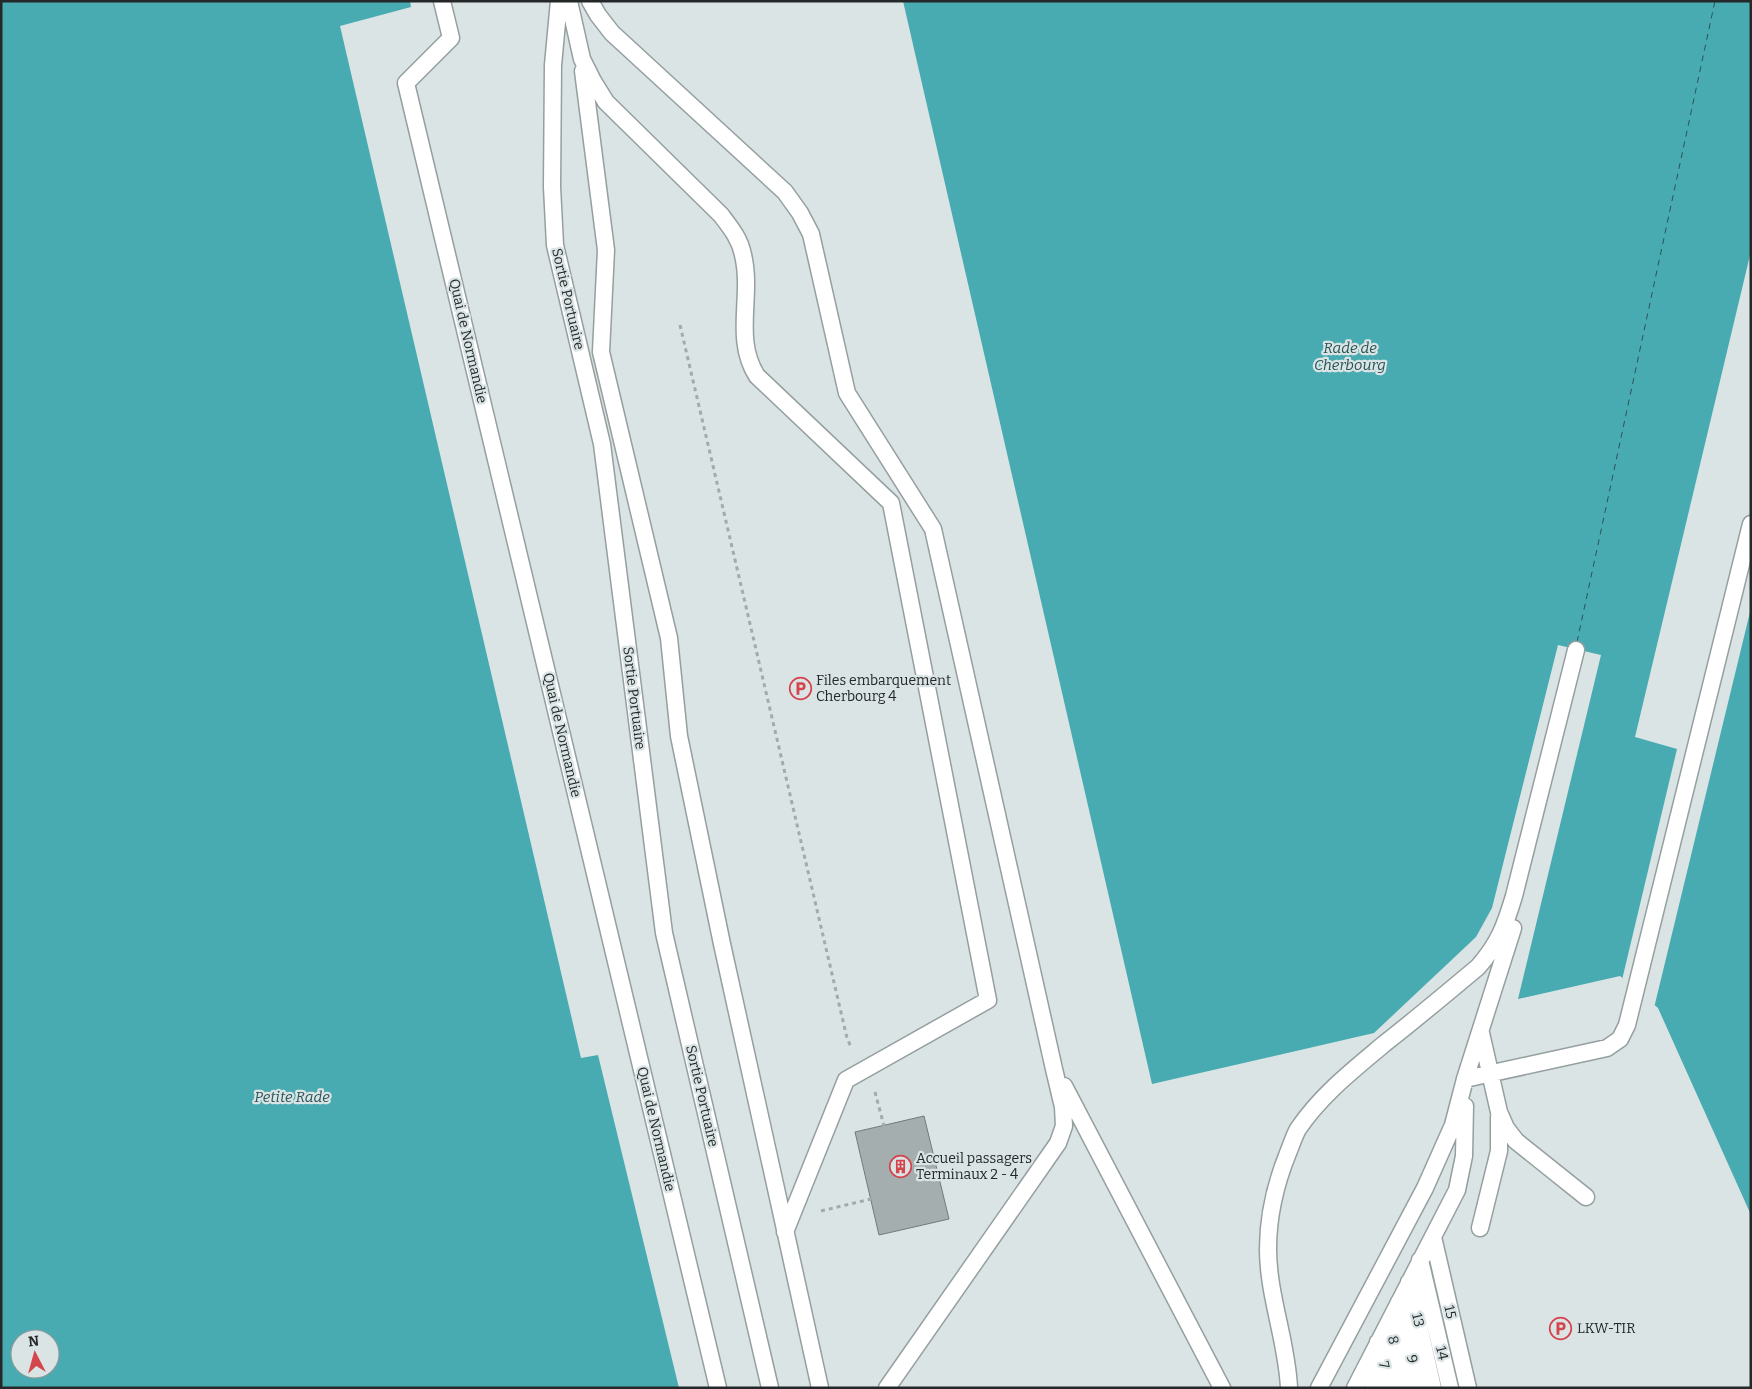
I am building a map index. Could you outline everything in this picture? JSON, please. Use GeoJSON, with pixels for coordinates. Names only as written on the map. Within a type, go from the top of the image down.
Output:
{"type":"FeatureCollection","features":[{"type":"Feature","properties":{"kind":"lane","name":"Quai de Normandie"},"geometry":{"type":"LineString","coordinates":[[442,1],[451,38],[406,83],[718,1388]]}},
{"type":"Feature","properties":{"kind":"lane","name":"Sortie Portuaire"},"geometry":{"type":"LineString","coordinates":[[559,1],[553,65],[552,187],[555,245],[602,444],[664,933],[770,1388]]}},
{"type":"Feature","properties":{"kind":"lane"},"geometry":{"type":"LineString","coordinates":[[569,1],[582,59],[606,250],[601,352],[670,638],[679,736],[722,944],[820,1388]]}},
{"type":"Feature","properties":{"kind":"lane"},"geometry":{"type":"LineString","coordinates":[[590,1],[612,33],[785,192],[800,213],[811,234],[847,393],[933,529],[1054,1069],[1064,1126],[1058,1143],[887,1388]]}},
{"type":"Feature","properties":{"kind":"lane"},"geometry":{"type":"LineString","coordinates":[[582,59],[592,81],[606,102],[721,215],[735,235],[744,255],[746,275],[744,337],[746,353],[751,367],[757,376],[891,504],[988,1000],[846,1080],[785,1232]]}},
{"type":"Feature","properties":{"kind":"lane"},"geometry":{"type":"LineString","coordinates":[[1465,1079],[1607,1048],[1620,1039],[1627,1025],[1751,524]]}},
{"type":"Feature","properties":{"kind":"lane"},"geometry":{"type":"LineString","coordinates":[[1290,1388],[1271,1286],[1268,1251],[1270,1218],[1276,1184],[1297,1131],[1314,1107],[1339,1082],[1478,967],[1491,952],[1504,929],[1514,896],[1579,651],[1522,897],[1465,1079],[1453,1126],[1425,1188],[1319,1388]]}},
{"type":"Feature","properties":{"kind":"lane"},"geometry":{"type":"LineString","coordinates":[[1481,1031],[1499,1112],[1506,1128],[1516,1142],[1586,1197]]}},
{"type":"Feature","properties":{"kind":"lane"},"geometry":{"type":"LineString","coordinates":[[1054,1069],[1222,1388]]}},
{"type":"Feature","properties":{"kind":"lane"},"geometry":{"type":"LineString","coordinates":[[1357,1386],[1457,1190],[1462,1171],[1464,1146],[1465,1079]]}},
{"type":"Feature","properties":{"kind":"lane"},"geometry":{"type":"LineString","coordinates":[[1480,1228],[1499,1151],[1499,1112]]}},
{"type":"Feature","properties":{"kind":"lane","name":"15"},"geometry":{"type":"LineString","coordinates":[[1432,1237],[1468,1388]]}},
{"type":"Feature","properties":{"kind":"lane","name":"14"},"geometry":{"type":"LineString","coordinates":[[1420,1260],[1450,1388]]}},
{"type":"Feature","properties":{"kind":"lane","name":"13"},"geometry":{"type":"LineString","coordinates":[[1409,1282],[1433,1388]]}},
{"type":"Feature","properties":{"kind":"lane","name":"9"},"geometry":{"type":"LineString","coordinates":[[1399,1302],[1419,1388]]}},
{"type":"Feature","properties":{"kind":"lane","name":"8"},"geometry":{"type":"LineString","coordinates":[[1389,1322],[1404,1388]]}},
{"type":"Feature","properties":{"kind":"lane","name":"7"},"geometry":{"type":"LineString","coordinates":[[1378,1342],[1389,1388]]}},
{"type":"Feature","properties":{"kind":"lane"},"geometry":{"type":"LineString","coordinates":[[1368,1363],[1374,1388]]}},
{"type":"Feature","properties":{"kind":"path"},"geometry":{"type":"LineString","coordinates":[[680,325],[846,1038],[874,1090],[884,1126]]}},
{"type":"Feature","properties":{"kind":"water","name":"Petite Rade"},"geometry":{"type":"Polygon","coordinates":[[[1,1],[410,1],[411,7],[340,26],[581,1058],[598,1055],[679,1388],[1,1388],[1,1]]]}},
{"type":"Feature","properties":{"kind":"water","name":"Rade de Cherbourg"},"geometry":{"type":"Polygon","coordinates":[[[903,1],[1751,1],[1751,1215],[1658,1008],[1620,976],[1518,999],[1601,655],[1558,645],[1492,908],[1476,937],[1374,1033],[1152,1084],[903,1]]]}},
{"type":"Feature","properties":{"kind":"pier"},"geometry":{"type":"Polygon","coordinates":[[[1751,251],[1751,608],[1654,1008],[1622,980],[1677,749],[1635,737],[1751,251]]]}},
{"type":"Feature","properties":{"kind":"building","name":"Accueil passagers Terminaux 2 - 4"},"geometry":{"type":"Polygon","coordinates":[[[924,1116],[949,1219],[879,1235],[855,1132],[924,1116]]]}},
{"type":"Feature","properties":{"kind":"ferry route"},"geometry":{"type":"LineString","coordinates":[[1577,642],[1715,1]]}},
{"type":"Feature","properties":{"kind":"place","name":"Files embarquement Cherbourg 4"},"geometry":{"type":"Point","coordinates":[800,688]}},
{"type":"Feature","properties":{"kind":"place","name":"Accueil passagers Terminaux 2 - 4"},"geometry":{"type":"Point","coordinates":[900,1166]}},
{"type":"Feature","properties":{"kind":"place","name":"LKW-TIR"},"geometry":{"type":"Point","coordinates":[1561,1328]}}]}
